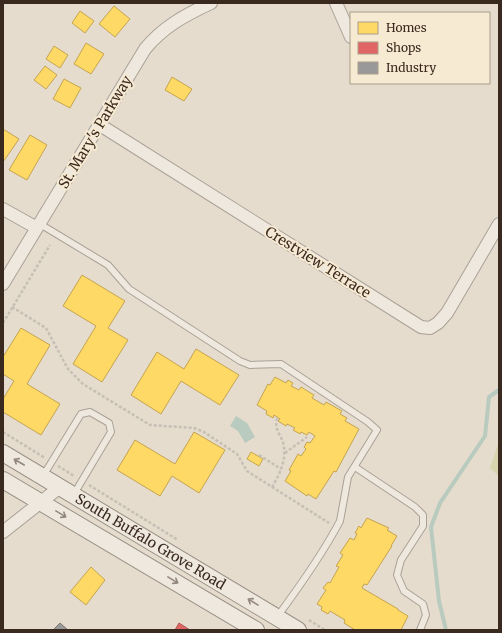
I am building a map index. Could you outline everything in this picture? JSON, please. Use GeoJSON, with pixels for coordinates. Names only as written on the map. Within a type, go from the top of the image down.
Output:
{"type":"FeatureCollection","features":[{"type":"Feature","properties":{"kind":"main road","name":"South Buffalo Grove Road"},"geometry":{"type":"LineString","coordinates":[[3,453],[67,490],[298,630]]}},
{"type":"Feature","properties":{"kind":"main road","name":"South Buffalo Grove Road"},"geometry":{"type":"LineString","coordinates":[[3,480],[256,630]]}},
{"type":"Feature","properties":{"kind":"street","name":"St. Mary's Parkway"},"geometry":{"type":"LineString","coordinates":[[3,284],[145,49],[157,35],[181,17],[211,3]]}},
{"type":"Feature","properties":{"kind":"street"},"geometry":{"type":"LineString","coordinates":[[336,3],[350,35]]}},
{"type":"Feature","properties":{"kind":"street","name":"Crestview Terrace"},"geometry":{"type":"LineString","coordinates":[[100,125],[421,327],[430,328],[438,323],[447,312],[499,224]]}},
{"type":"Feature","properties":{"kind":"street"},"geometry":{"type":"LineString","coordinates":[[3,209],[39,226]]}},
{"type":"Feature","properties":{"kind":"street"},"geometry":{"type":"LineString","coordinates":[[3,532],[41,503],[67,490]]}},
{"type":"Feature","properties":{"kind":"lane"},"geometry":{"type":"LineString","coordinates":[[39,226],[108,265],[129,289],[240,360],[250,365],[282,364],[368,422],[377,430],[348,477],[340,521],[319,557],[277,617]]}},
{"type":"Feature","properties":{"kind":"lane"},"geometry":{"type":"LineString","coordinates":[[42,476],[81,414],[90,412],[109,424],[111,432],[67,490]]}},
{"type":"Feature","properties":{"kind":"lane"},"geometry":{"type":"LineString","coordinates":[[355,467],[414,507],[423,515],[423,526],[401,560],[397,575],[404,591],[423,604],[426,615],[420,630]]}},
{"type":"Feature","properties":{"kind":"path"},"geometry":{"type":"LineString","coordinates":[[3,323],[50,245]]}},
{"type":"Feature","properties":{"kind":"path"},"geometry":{"type":"LineString","coordinates":[[12,307],[46,328],[68,369],[82,384],[150,426],[194,428],[204,432],[237,454],[247,472],[336,527]]}},
{"type":"Feature","properties":{"kind":"path"},"geometry":{"type":"LineString","coordinates":[[272,487],[281,469],[284,453],[284,445],[275,426],[278,417]]}},
{"type":"Feature","properties":{"kind":"path"},"geometry":{"type":"LineString","coordinates":[[284,453],[307,437]]}},
{"type":"Feature","properties":{"kind":"path"},"geometry":{"type":"LineString","coordinates":[[259,455],[281,469]]}},
{"type":"Feature","properties":{"kind":"shaded area"},"geometry":{"type":"Polygon","coordinates":[[[236,416],[247,423],[255,437],[245,443],[238,431],[230,426],[236,416]]]}},
{"type":"Feature","properties":{"kind":"shaded area"},"geometry":{"type":"Polygon","coordinates":[[[499,441],[499,476],[490,468],[499,441]]]}},
{"type":"Feature","properties":{"kind":"building: Homes"},"geometry":{"type":"Polygon","coordinates":[[[114,6],[130,19],[115,37],[99,24],[114,6]]]}},
{"type":"Feature","properties":{"kind":"building: Homes"},"geometry":{"type":"Polygon","coordinates":[[[80,11],[94,21],[85,33],[72,23],[80,11]]]}},
{"type":"Feature","properties":{"kind":"building: Homes"},"geometry":{"type":"Polygon","coordinates":[[[86,43],[104,54],[91,74],[74,64],[86,43]]]}},
{"type":"Feature","properties":{"kind":"building: Homes"},"geometry":{"type":"Polygon","coordinates":[[[54,46],[68,55],[60,68],[46,59],[54,46]]]}},
{"type":"Feature","properties":{"kind":"building: Homes"},"geometry":{"type":"Polygon","coordinates":[[[45,66],[57,75],[46,89],[34,80],[45,66]]]}},
{"type":"Feature","properties":{"kind":"building: Homes"},"geometry":{"type":"Polygon","coordinates":[[[172,77],[192,89],[184,101],[165,90],[172,77]]]}},
{"type":"Feature","properties":{"kind":"building: Homes"},"geometry":{"type":"Polygon","coordinates":[[[64,79],[81,88],[70,108],[53,99],[64,79]]]}},
{"type":"Feature","properties":{"kind":"building: Homes"},"geometry":{"type":"Polygon","coordinates":[[[3,129],[19,139],[3,162],[3,129]]]}},
{"type":"Feature","properties":{"kind":"building: Homes"},"geometry":{"type":"Polygon","coordinates":[[[30,135],[47,145],[27,180],[9,170],[30,135]]]}},
{"type":"Feature","properties":{"kind":"building: Homes"},"geometry":{"type":"Polygon","coordinates":[[[82,275],[125,301],[108,328],[128,340],[102,382],[73,364],[96,326],[63,306],[82,275]]]}},
{"type":"Feature","properties":{"kind":"building: Homes"},"geometry":{"type":"Polygon","coordinates":[[[21,328],[50,345],[27,384],[60,404],[41,435],[3,412],[3,399],[14,381],[3,374],[3,357],[21,328]]]}},
{"type":"Feature","properties":{"kind":"building: Homes"},"geometry":{"type":"Polygon","coordinates":[[[196,349],[239,375],[220,405],[181,381],[161,414],[131,395],[157,352],[184,369],[196,349]]]}},
{"type":"Feature","properties":{"kind":"building: Homes"},"geometry":{"type":"Polygon","coordinates":[[[275,377],[286,383],[288,380],[293,383],[291,386],[299,390],[301,387],[314,395],[312,398],[324,405],[326,402],[342,411],[340,414],[347,418],[345,421],[359,429],[336,472],[334,471],[316,499],[308,494],[307,496],[285,481],[298,454],[301,456],[306,449],[304,447],[307,442],[310,443],[315,436],[309,432],[307,435],[301,432],[300,434],[293,430],[295,428],[287,424],[286,426],[278,421],[280,419],[274,415],[273,418],[266,414],[267,411],[257,405],[268,384],[270,385],[275,377]]]}},
{"type":"Feature","properties":{"kind":"building: Homes"},"geometry":{"type":"Polygon","coordinates":[[[194,432],[225,450],[199,493],[172,476],[160,496],[117,470],[135,440],[175,464],[194,432]]]}},
{"type":"Feature","properties":{"kind":"building: Homes"},"geometry":{"type":"Polygon","coordinates":[[[251,452],[263,459],[259,466],[247,459],[251,452]]]}},
{"type":"Feature","properties":{"kind":"building: Homes"},"geometry":{"type":"Polygon","coordinates":[[[367,518],[389,528],[387,530],[397,536],[367,585],[364,584],[362,588],[408,616],[401,630],[355,630],[344,623],[345,620],[330,611],[328,614],[321,610],[322,607],[317,604],[326,590],[323,588],[328,582],[330,583],[339,567],[336,566],[343,555],[340,553],[350,538],[354,540],[357,534],[355,533],[359,526],[361,528],[367,518]]]}},
{"type":"Feature","properties":{"kind":"building: Homes"},"geometry":{"type":"Polygon","coordinates":[[[91,567],[105,580],[86,605],[70,592],[91,567]]]}},
{"type":"Feature","properties":{"kind":"building: Shops"},"geometry":{"type":"Polygon","coordinates":[[[179,623],[190,630],[175,630],[179,623]]]}},
{"type":"Feature","properties":{"kind":"building: Industry"},"geometry":{"type":"Polygon","coordinates":[[[60,623],[68,630],[53,630],[60,623]]]}},
{"type":"Feature","properties":{"kind":"waterway"},"geometry":{"type":"LineString","coordinates":[[446,630],[439,601],[431,527],[440,503],[485,436],[489,397],[499,390]]}}]}
